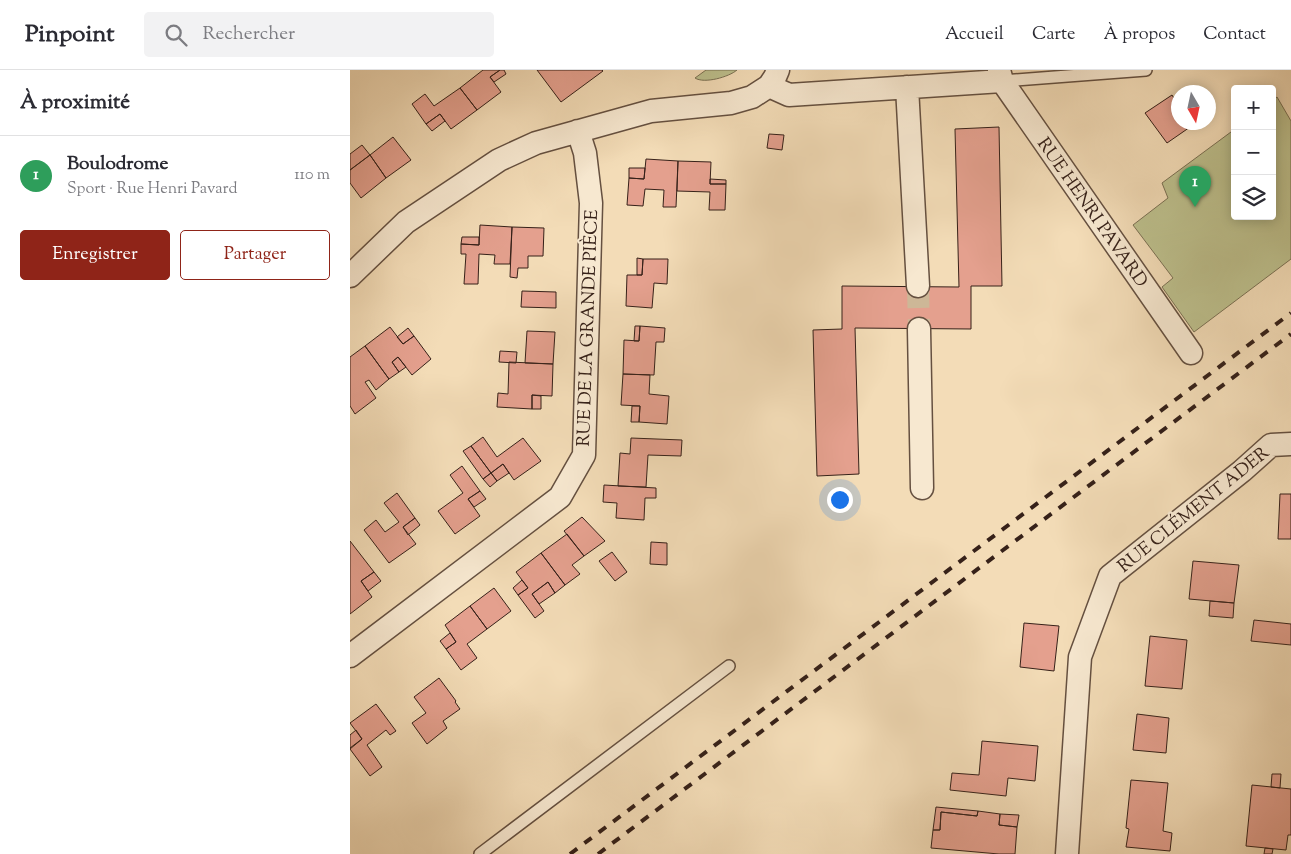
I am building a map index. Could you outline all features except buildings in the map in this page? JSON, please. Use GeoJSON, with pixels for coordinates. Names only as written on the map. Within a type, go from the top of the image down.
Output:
{"type":"FeatureCollection","features":[{"type":"Feature","properties":{"kind":"street"},"geometry":{"type":"LineString","coordinates":[[350,276],[406,222],[498,160],[536,143],[651,111],[731,103],[752,97],[774,78],[789,95],[907,87],[1000,76]]}},
{"type":"Feature","properties":{"kind":"street","name":"RUE HENRI PAVARD"},"geometry":{"type":"LineString","coordinates":[[1000,76],[1191,353]]}},
{"type":"Feature","properties":{"kind":"street"},"geometry":{"type":"LineString","coordinates":[[907,87],[918,286]]}},
{"type":"Feature","properties":{"kind":"street","name":"RUE DE LA GRANDE PIÈCE"},"geometry":{"type":"LineString","coordinates":[[350,656],[560,496],[584,455],[591,203],[585,153],[578,131]]}},
{"type":"Feature","properties":{"kind":"street"},"geometry":{"type":"LineString","coordinates":[[919,329],[922,488]]}},
{"type":"Feature","properties":{"kind":"street","name":"RUE CLÉMENT ADER"},"geometry":{"type":"LineString","coordinates":[[1067,854],[1080,657],[1110,576],[1242,471],[1271,445],[1291,444]]}},
{"type":"Feature","properties":{"kind":"lane"},"geometry":{"type":"LineString","coordinates":[[1000,76],[1146,70]]}},
{"type":"Feature","properties":{"kind":"lane"},"geometry":{"type":"LineString","coordinates":[[480,854],[729,666]]}},
{"type":"Feature","properties":{"kind":"green space"},"geometry":{"type":"Polygon","coordinates":[[[706,70],[737,70],[716,79],[699,80],[695,78],[706,70]]]}},
{"type":"Feature","properties":{"kind":"green space"},"geometry":{"type":"Polygon","coordinates":[[[1276,98],[1291,121],[1291,259],[1194,332],[1162,287],[1173,278],[1133,225],[1168,198],[1162,183],[1231,132],[1231,220],[1276,220],[1276,98]]]}},
{"type":"Feature","properties":{"kind":"tunnel"},"geometry":{"type":"LineString","coordinates":[[918,286],[919,329]]}},
{"type":"Feature","properties":{"kind":"railway"},"geometry":{"type":"LineString","coordinates":[[570,854],[1291,313]]}},
{"type":"Feature","properties":{"kind":"railway"},"geometry":{"type":"LineString","coordinates":[[598,854],[1291,334]]}},
{"type":"Feature","properties":{"kind":"place","name":"Boulodrome"},"geometry":{"type":"Point","coordinates":[1195,207]}}]}
